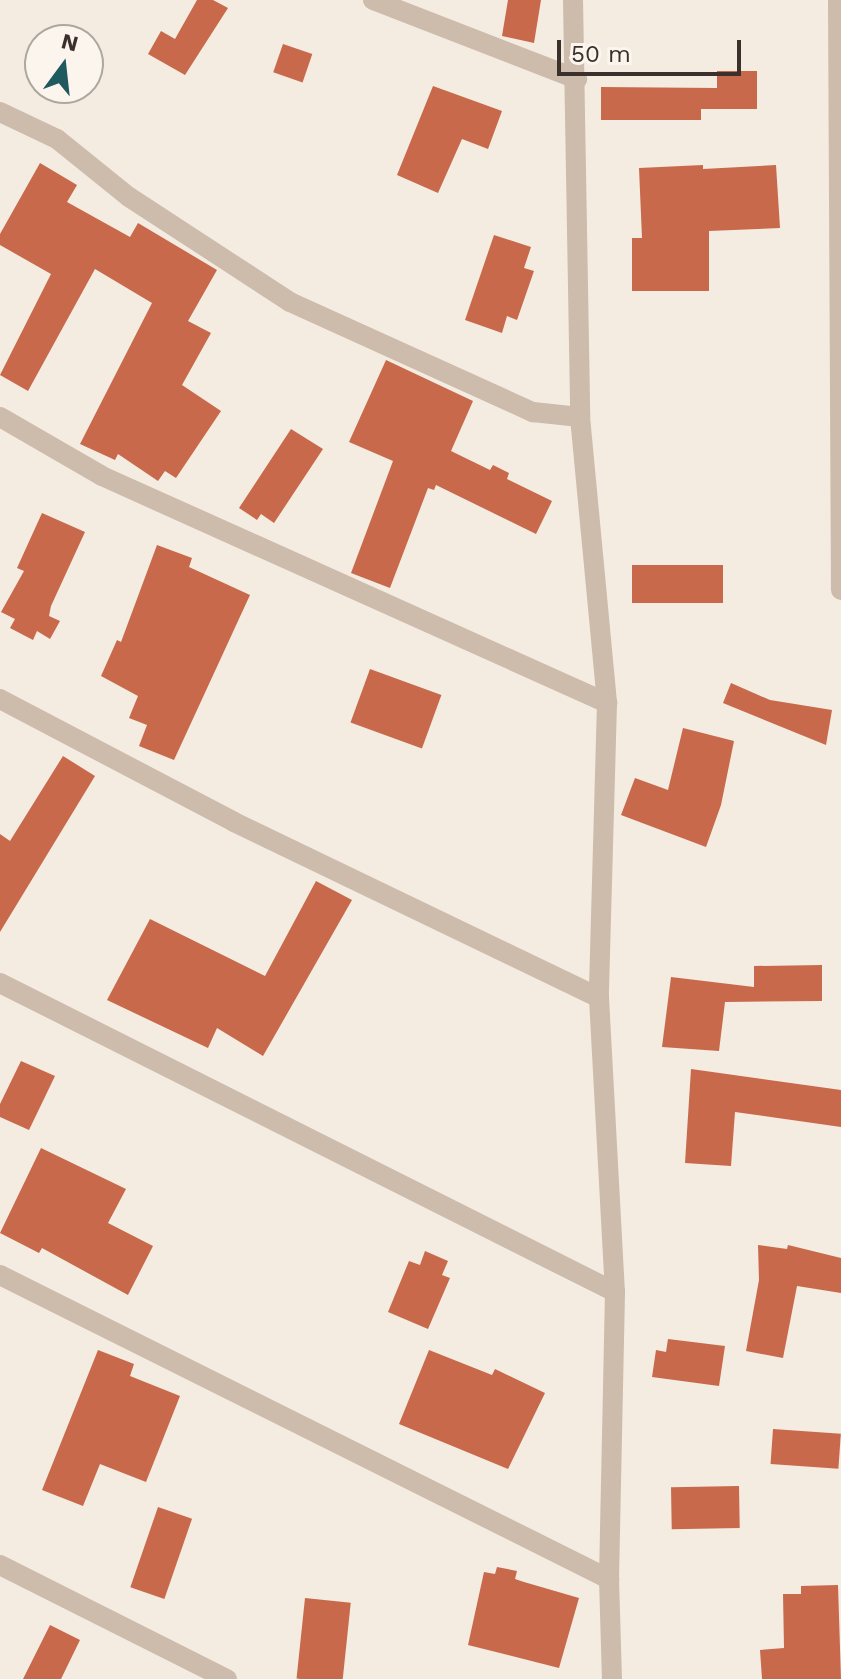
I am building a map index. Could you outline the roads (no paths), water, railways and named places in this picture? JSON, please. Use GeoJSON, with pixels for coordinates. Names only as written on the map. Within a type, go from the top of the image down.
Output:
{"type":"FeatureCollection","features":[{"type":"Feature","properties":{"kind":"street"},"geometry":{"type":"LineString","coordinates":[[373,0],[577,79]]}},
{"type":"Feature","properties":{"kind":"street"},"geometry":{"type":"LineString","coordinates":[[573,0],[577,79],[580,417],[607,703],[599,998],[615,1292],[609,1579],[612,1679]]}},
{"type":"Feature","properties":{"kind":"street"},"geometry":{"type":"LineString","coordinates":[[838,0],[841,590]]}},
{"type":"Feature","properties":{"kind":"street"},"geometry":{"type":"LineString","coordinates":[[0,112],[57,139],[129,197],[290,302],[533,412],[580,417]]}},
{"type":"Feature","properties":{"kind":"street"},"geometry":{"type":"LineString","coordinates":[[0,417],[102,476],[607,703]]}},
{"type":"Feature","properties":{"kind":"street"},"geometry":{"type":"LineString","coordinates":[[0,699],[234,822],[599,998]]}},
{"type":"Feature","properties":{"kind":"street"},"geometry":{"type":"LineString","coordinates":[[0,983],[615,1292]]}},
{"type":"Feature","properties":{"kind":"street"},"geometry":{"type":"LineString","coordinates":[[0,1275],[609,1579]]}},
{"type":"Feature","properties":{"kind":"street"},"geometry":{"type":"LineString","coordinates":[[0,1565],[227,1679]]}}]}
